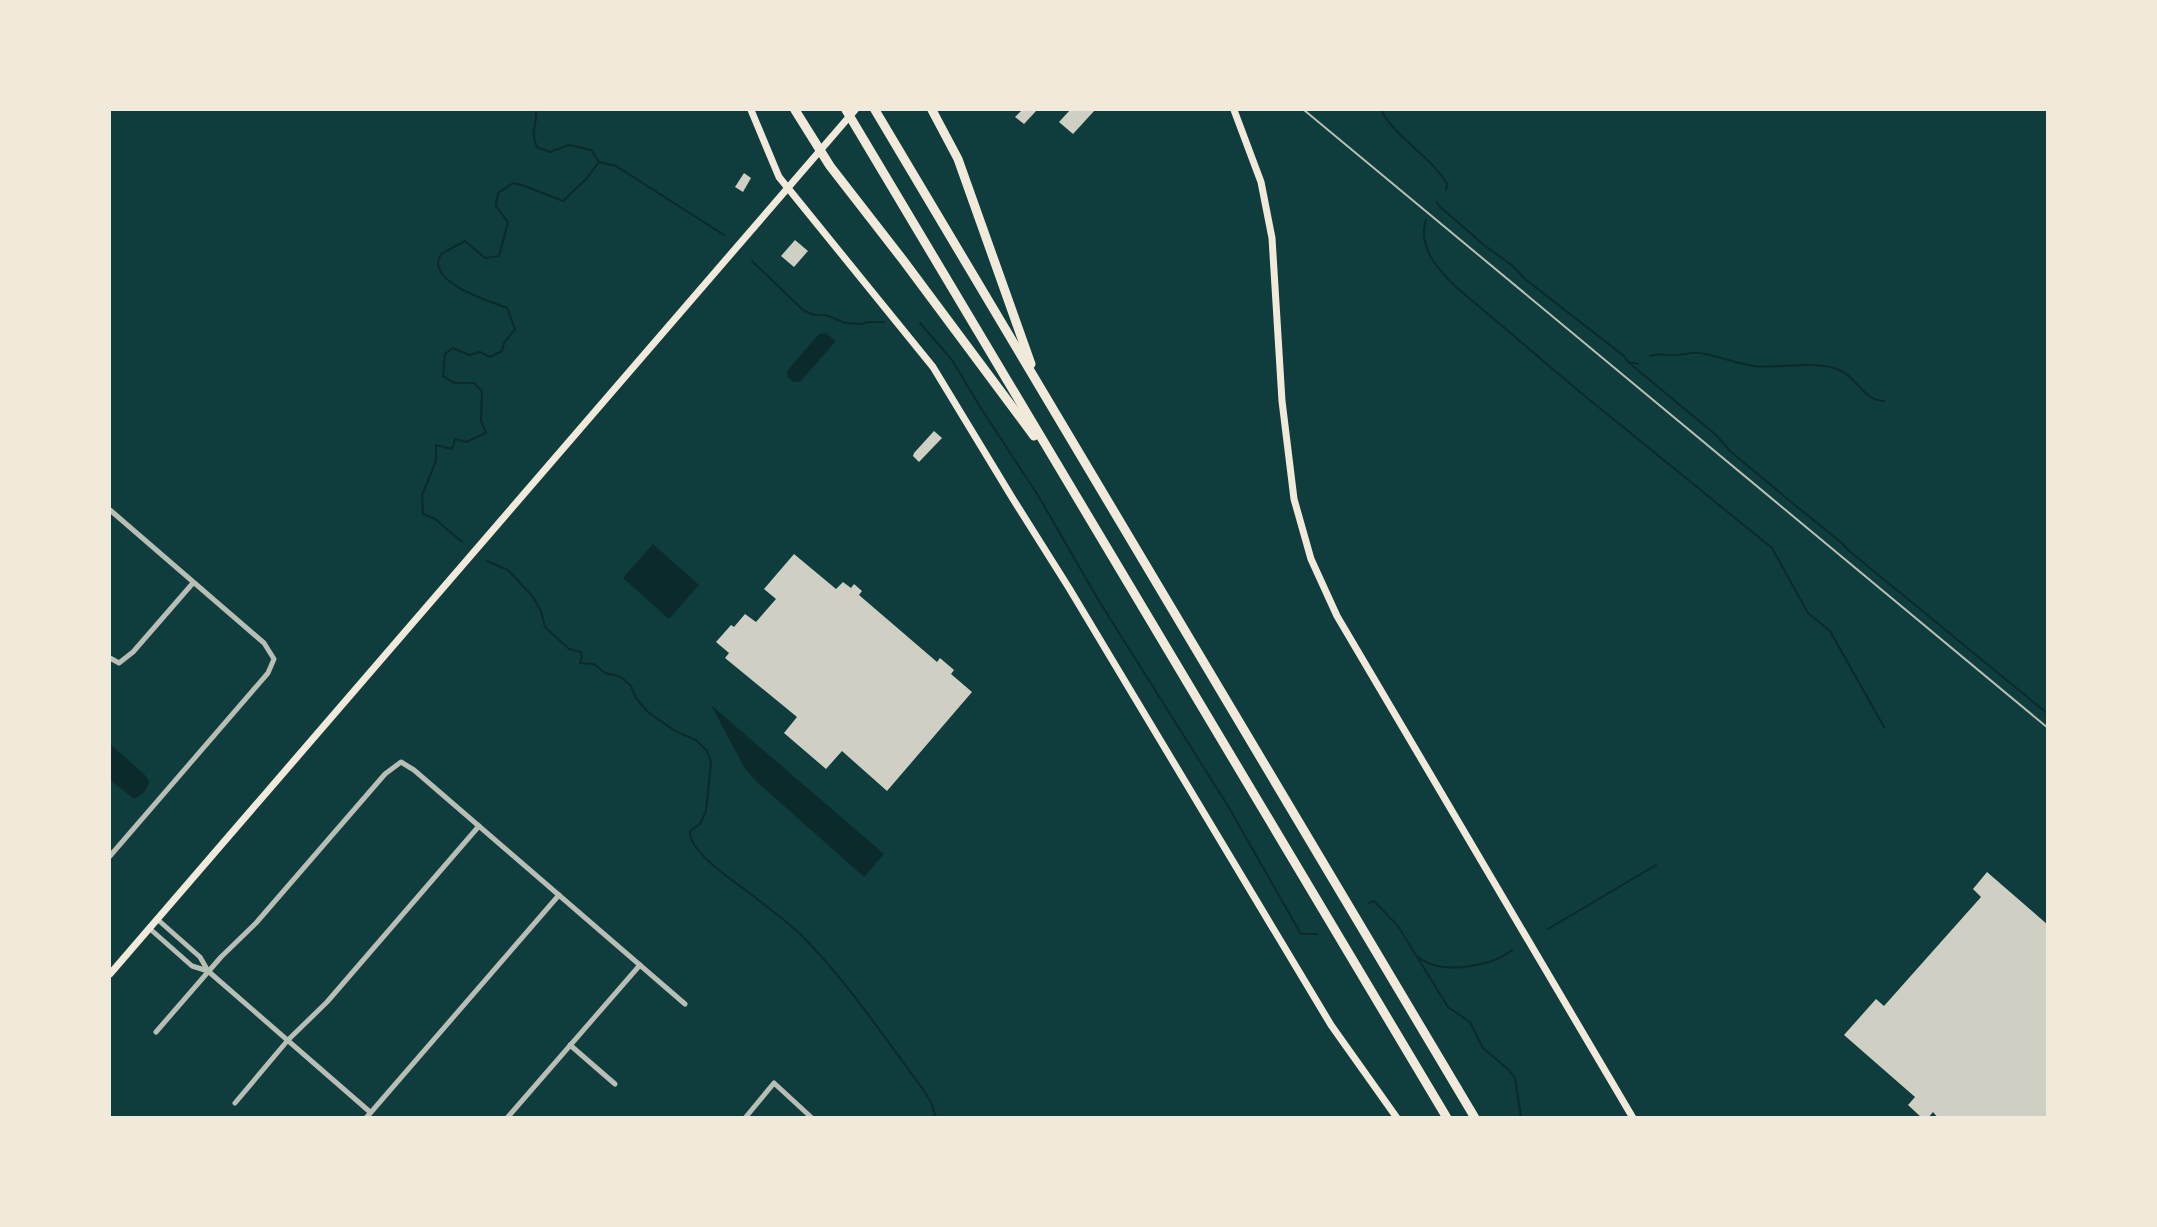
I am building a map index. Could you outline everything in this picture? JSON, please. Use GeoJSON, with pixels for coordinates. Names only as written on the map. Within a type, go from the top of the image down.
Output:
{"type":"FeatureCollection","features":[{"type":"Feature","properties":{"kind":"highway"},"geometry":{"type":"LineString","coordinates":[[795,110],[835,173],[1063,474]]}},
{"type":"Feature","properties":{"kind":"highway"},"geometry":{"type":"LineString","coordinates":[[846,110],[1447,1118]]}},
{"type":"Feature","properties":{"kind":"highway"},"geometry":{"type":"LineString","coordinates":[[875,110],[1475,1118]]}},
{"type":"Feature","properties":{"kind":"highway"},"geometry":{"type":"LineString","coordinates":[[932,110],[962,170],[1006,298],[1040,387]]}},
{"type":"Feature","properties":{"kind":"main road"},"geometry":{"type":"LineString","coordinates":[[751,110],[779,177],[933,367],[1331,1025],[1397,1118]]}},
{"type":"Feature","properties":{"kind":"main road"},"geometry":{"type":"LineString","coordinates":[[110,974],[855,110]]}},
{"type":"Feature","properties":{"kind":"main road"},"geometry":{"type":"LineString","coordinates":[[1234,110],[1261,182],[1272,238],[1282,401],[1294,499],[1311,559],[1337,616],[1633,1118]]}},
{"type":"Feature","properties":{"kind":"street"},"geometry":{"type":"LineString","coordinates":[[110,510],[264,643],[274,659],[268,673],[110,856]]}},
{"type":"Feature","properties":{"kind":"street"},"geometry":{"type":"LineString","coordinates":[[110,658],[119,663],[133,652],[193,583]]}},
{"type":"Feature","properties":{"kind":"street"},"geometry":{"type":"LineString","coordinates":[[156,1032],[208,971],[252,928],[385,774],[401,762],[414,770],[685,1004]]}},
{"type":"Feature","properties":{"kind":"street"},"geometry":{"type":"LineString","coordinates":[[235,1103],[288,1040],[327,1002],[479,826]]}},
{"type":"Feature","properties":{"kind":"street"},"geometry":{"type":"LineString","coordinates":[[366,1118],[559,895]]}},
{"type":"Feature","properties":{"kind":"street"},"geometry":{"type":"LineString","coordinates":[[157,919],[200,957],[208,971],[370,1112]]}},
{"type":"Feature","properties":{"kind":"street"},"geometry":{"type":"LineString","coordinates":[[149,928],[192,966],[208,971]]}},
{"type":"Feature","properties":{"kind":"street"},"geometry":{"type":"LineString","coordinates":[[507,1118],[640,965]]}},
{"type":"Feature","properties":{"kind":"street"},"geometry":{"type":"LineString","coordinates":[[570,1045],[615,1084]]}},
{"type":"Feature","properties":{"kind":"street"},"geometry":{"type":"LineString","coordinates":[[745,1118],[774,1083],[812,1118]]}},
{"type":"Feature","properties":{"kind":"lane"},"geometry":{"type":"LineString","coordinates":[[1304,110],[2048,728]]}},
{"type":"Feature","properties":{"kind":"water"},"geometry":{"type":"Polygon","coordinates":[[[826,333],[836,341],[800,382],[794,382],[788,378],[787,371],[819,334],[826,333]]]}},
{"type":"Feature","properties":{"kind":"water"},"geometry":{"type":"Polygon","coordinates":[[[653,544],[699,585],[669,619],[623,578],[653,544]]]}},
{"type":"Feature","properties":{"kind":"water"},"geometry":{"type":"Polygon","coordinates":[[[711,705],[884,854],[864,877],[745,769],[711,705]]]}},
{"type":"Feature","properties":{"kind":"water"},"geometry":{"type":"Polygon","coordinates":[[[110,744],[149,781],[146,790],[134,799],[110,780],[110,744]]]}},
{"type":"Feature","properties":{"kind":"building"},"geometry":{"type":"Polygon","coordinates":[[[1022,110],[1037,110],[1024,124],[1015,117],[1022,110]]]}},
{"type":"Feature","properties":{"kind":"building"},"geometry":{"type":"Polygon","coordinates":[[[1070,110],[1095,110],[1073,134],[1059,122],[1070,110]]]}},
{"type":"Feature","properties":{"kind":"building"},"geometry":{"type":"Polygon","coordinates":[[[744,173],[751,178],[743,192],[735,187],[744,173]]]}},
{"type":"Feature","properties":{"kind":"building"},"geometry":{"type":"Polygon","coordinates":[[[795,240],[808,251],[794,267],[781,256],[795,240]]]}},
{"type":"Feature","properties":{"kind":"building"},"geometry":{"type":"Polygon","coordinates":[[[934,431],[942,438],[919,462],[913,456],[914,453],[934,431]]]}},
{"type":"Feature","properties":{"kind":"building"},"geometry":{"type":"Polygon","coordinates":[[[794,554],[836,589],[843,582],[851,588],[854,584],[862,591],[859,595],[937,662],[940,658],[954,670],[951,674],[972,692],[887,791],[842,751],[826,769],[784,733],[797,717],[725,658],[729,653],[716,642],[731,625],[734,627],[745,614],[756,622],[776,599],[764,589],[794,554]]]}},
{"type":"Feature","properties":{"kind":"building"},"geometry":{"type":"Polygon","coordinates":[[[1987,872],[2048,925],[2048,1118],[1938,1118],[1933,1112],[1928,1118],[1922,1118],[1908,1105],[1915,1097],[1844,1035],[1876,999],[1884,1006],[1981,897],[1973,889],[1987,872]]]}},
{"type":"Feature","properties":{"kind":"waterway"},"geometry":{"type":"LineString","coordinates":[[536,110],[534,135],[537,147],[550,152],[569,145],[591,150],[599,162],[616,166],[724,235]]}},
{"type":"Feature","properties":{"kind":"waterway"},"geometry":{"type":"LineString","coordinates":[[1381,110],[1395,130],[1432,164],[1447,184],[1446,190]]}},
{"type":"Feature","properties":{"kind":"waterway"},"geometry":{"type":"LineString","coordinates":[[462,542],[435,519],[423,514],[422,495],[436,461],[436,445],[452,449],[455,439],[466,442],[486,433],[481,421],[482,391],[474,383],[454,383],[443,376],[445,354],[453,348],[469,355],[480,352],[490,357],[502,351],[504,343],[515,329],[507,308],[466,292],[447,279],[438,263],[441,254],[465,241],[485,258],[499,256],[508,222],[496,206],[498,193],[513,183],[563,201],[587,178],[599,162]]}},
{"type":"Feature","properties":{"kind":"waterway"},"geometry":{"type":"LineString","coordinates":[[1437,202],[1484,245],[1513,266],[1525,279],[1624,356],[1628,362],[1638,364]]}},
{"type":"Feature","properties":{"kind":"waterway"},"geometry":{"type":"LineString","coordinates":[[1426,220],[1424,239],[1431,257],[1456,287],[1580,392],[1772,548],[1808,613],[1830,631],[1884,727]]}},
{"type":"Feature","properties":{"kind":"waterway"},"geometry":{"type":"LineString","coordinates":[[752,261],[803,310],[814,315],[826,315],[845,323],[884,322]]}},
{"type":"Feature","properties":{"kind":"waterway"},"geometry":{"type":"LineString","coordinates":[[920,323],[952,360],[1039,497],[1099,601],[1228,806],[1301,934],[1317,934]]}},
{"type":"Feature","properties":{"kind":"waterway"},"geometry":{"type":"LineString","coordinates":[[1650,356],[1700,353],[1754,366],[1827,366],[1844,372],[1870,397],[1884,401]]}},
{"type":"Feature","properties":{"kind":"waterway"},"geometry":{"type":"LineString","coordinates":[[1628,362],[1848,550],[2048,714]]}},
{"type":"Feature","properties":{"kind":"waterway"},"geometry":{"type":"LineString","coordinates":[[487,561],[508,570],[533,597],[541,611],[545,627],[569,649],[581,652],[580,663],[594,664],[605,673],[621,677],[631,686],[636,698],[648,712],[675,731],[696,740],[707,751],[711,762],[706,811],[700,824],[690,831],[697,849],[716,868],[791,926],[819,953],[865,1010],[922,1088],[931,1102],[936,1118]]}},
{"type":"Feature","properties":{"kind":"waterway"},"geometry":{"type":"LineString","coordinates":[[1548,929],[1656,865]]}},
{"type":"Feature","properties":{"kind":"waterway"},"geometry":{"type":"LineString","coordinates":[[1369,903],[1374,901],[1398,926],[1448,1007],[1470,1022],[1483,1048],[1515,1078],[1521,1118]]}},
{"type":"Feature","properties":{"kind":"waterway"},"geometry":{"type":"LineString","coordinates":[[1417,956],[1434,965],[1453,968],[1495,960],[1513,950]]}}]}
